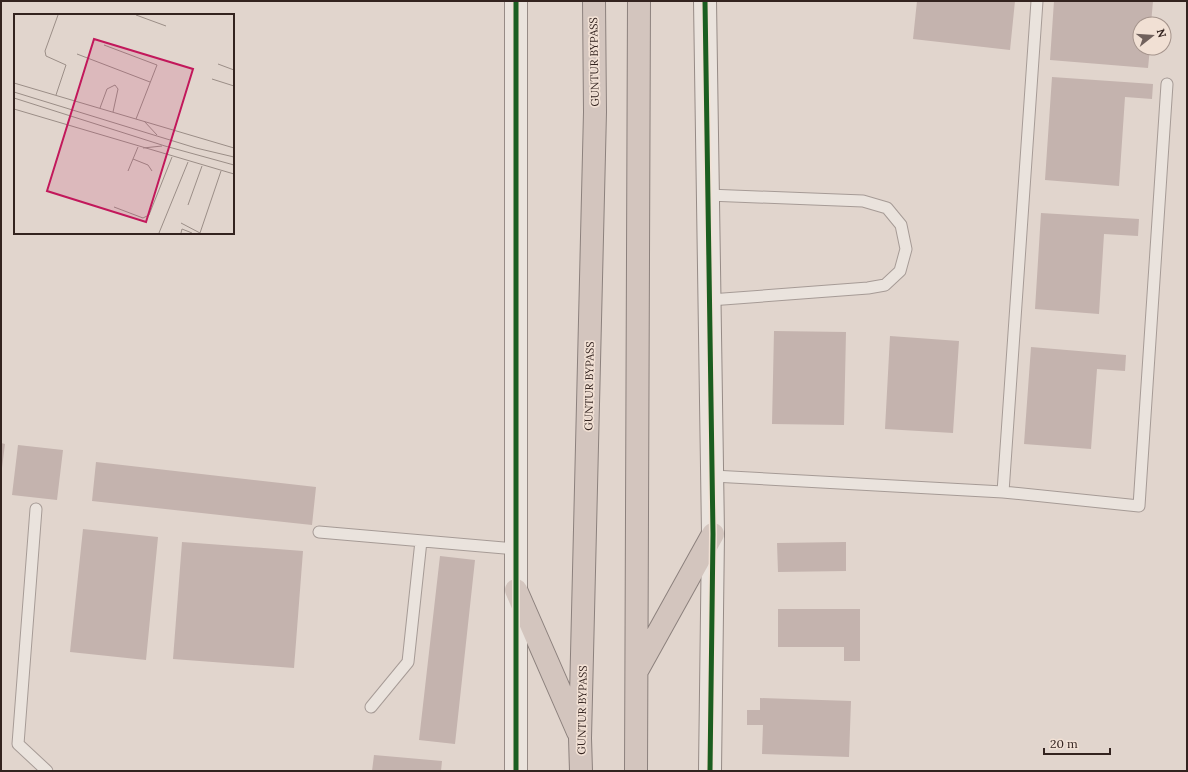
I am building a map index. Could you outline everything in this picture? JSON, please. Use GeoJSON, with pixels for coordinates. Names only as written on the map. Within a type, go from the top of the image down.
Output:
{"type":"FeatureCollection","features":[{"type":"Feature","properties":{"kind":"highway","name":"GUNTUR BYPASS"},"geometry":{"type":"LineString","coordinates":[[581,771],[580,738],[595,112],[594,1]]}},
{"type":"Feature","properties":{"kind":"highway"},"geometry":{"type":"LineString","coordinates":[[636,771],[640,112],[639,1]]}},
{"type":"Feature","properties":{"kind":"highway"},"geometry":{"type":"LineString","coordinates":[[637,672],[713,534]]}},
{"type":"Feature","properties":{"kind":"highway"},"geometry":{"type":"LineString","coordinates":[[516,590],[580,738]]}},
{"type":"Feature","properties":{"kind":"street"},"geometry":{"type":"LineString","coordinates":[[516,1],[516,771]]}},
{"type":"Feature","properties":{"kind":"street"},"geometry":{"type":"LineString","coordinates":[[705,1],[713,476],[710,771]]}},
{"type":"Feature","properties":{"kind":"lane"},"geometry":{"type":"LineString","coordinates":[[1003,492],[1037,1]]}},
{"type":"Feature","properties":{"kind":"lane"},"geometry":{"type":"LineString","coordinates":[[713,476],[1003,492],[1139,506],[1167,84]]}},
{"type":"Feature","properties":{"kind":"lane"},"geometry":{"type":"LineString","coordinates":[[708,195],[862,201],[888,208],[901,225],[906,249],[900,272],[885,285],[868,288],[710,300]]}},
{"type":"Feature","properties":{"kind":"lane"},"geometry":{"type":"LineString","coordinates":[[36,509],[18,744],[47,771]]}},
{"type":"Feature","properties":{"kind":"lane"},"geometry":{"type":"LineString","coordinates":[[319,532],[516,549]]}},
{"type":"Feature","properties":{"kind":"lane"},"geometry":{"type":"LineString","coordinates":[[371,708],[408,662],[421,541]]}},
{"type":"Feature","properties":{"kind":"building"},"geometry":{"type":"Polygon","coordinates":[[[917,1],[1015,1],[1010,50],[913,39],[917,1]]]}},
{"type":"Feature","properties":{"kind":"building"},"geometry":{"type":"Polygon","coordinates":[[[1054,1],[1153,1],[1152,16],[1132,16],[1132,56],[1149,56],[1148,68],[1050,60],[1054,1]]]}},
{"type":"Feature","properties":{"kind":"building"},"geometry":{"type":"Polygon","coordinates":[[[1052,77],[1153,84],[1152,99],[1125,97],[1119,186],[1045,180],[1052,77]]]}},
{"type":"Feature","properties":{"kind":"building"},"geometry":{"type":"Polygon","coordinates":[[[1041,213],[1139,219],[1138,236],[1104,234],[1099,314],[1035,309],[1041,213]]]}},
{"type":"Feature","properties":{"kind":"building"},"geometry":{"type":"Polygon","coordinates":[[[774,331],[846,332],[844,425],[772,424],[774,331]]]}},
{"type":"Feature","properties":{"kind":"building"},"geometry":{"type":"Polygon","coordinates":[[[890,336],[959,341],[953,433],[885,429],[890,336]]]}},
{"type":"Feature","properties":{"kind":"building"},"geometry":{"type":"Polygon","coordinates":[[[1031,347],[1126,355],[1125,371],[1097,369],[1091,449],[1024,444],[1031,347]]]}},
{"type":"Feature","properties":{"kind":"building"},"geometry":{"type":"Polygon","coordinates":[[[1,443],[5,444],[2,468],[1,468],[1,443]]]}},
{"type":"Feature","properties":{"kind":"building"},"geometry":{"type":"Polygon","coordinates":[[[18,445],[63,450],[57,500],[12,495],[18,445]]]}},
{"type":"Feature","properties":{"kind":"building"},"geometry":{"type":"Polygon","coordinates":[[[96,462],[316,487],[312,525],[92,501],[96,462]]]}},
{"type":"Feature","properties":{"kind":"building"},"geometry":{"type":"Polygon","coordinates":[[[83,529],[158,537],[146,660],[70,652],[83,529]]]}},
{"type":"Feature","properties":{"kind":"building"},"geometry":{"type":"Polygon","coordinates":[[[182,542],[303,551],[294,668],[173,659],[182,542]]]}},
{"type":"Feature","properties":{"kind":"building"},"geometry":{"type":"Polygon","coordinates":[[[846,542],[846,571],[778,572],[777,543],[846,542]]]}},
{"type":"Feature","properties":{"kind":"building"},"geometry":{"type":"Polygon","coordinates":[[[440,556],[475,560],[455,744],[419,740],[440,556]]]}},
{"type":"Feature","properties":{"kind":"building"},"geometry":{"type":"Polygon","coordinates":[[[778,609],[860,609],[860,661],[844,661],[844,647],[778,647],[778,609]]]}},
{"type":"Feature","properties":{"kind":"building"},"geometry":{"type":"Polygon","coordinates":[[[760,698],[851,701],[849,757],[762,754],[763,725],[747,725],[747,710],[760,710],[760,698]]]}},
{"type":"Feature","properties":{"kind":"building"},"geometry":{"type":"Polygon","coordinates":[[[374,755],[442,761],[441,771],[372,771],[374,755]]]}},
{"type":"Feature","properties":{"kind":"cycle path"},"geometry":{"type":"LineString","coordinates":[[516,1],[516,771]]}},
{"type":"Feature","properties":{"kind":"cycle path"},"geometry":{"type":"LineString","coordinates":[[705,1],[713,534],[710,771]]}}]}
